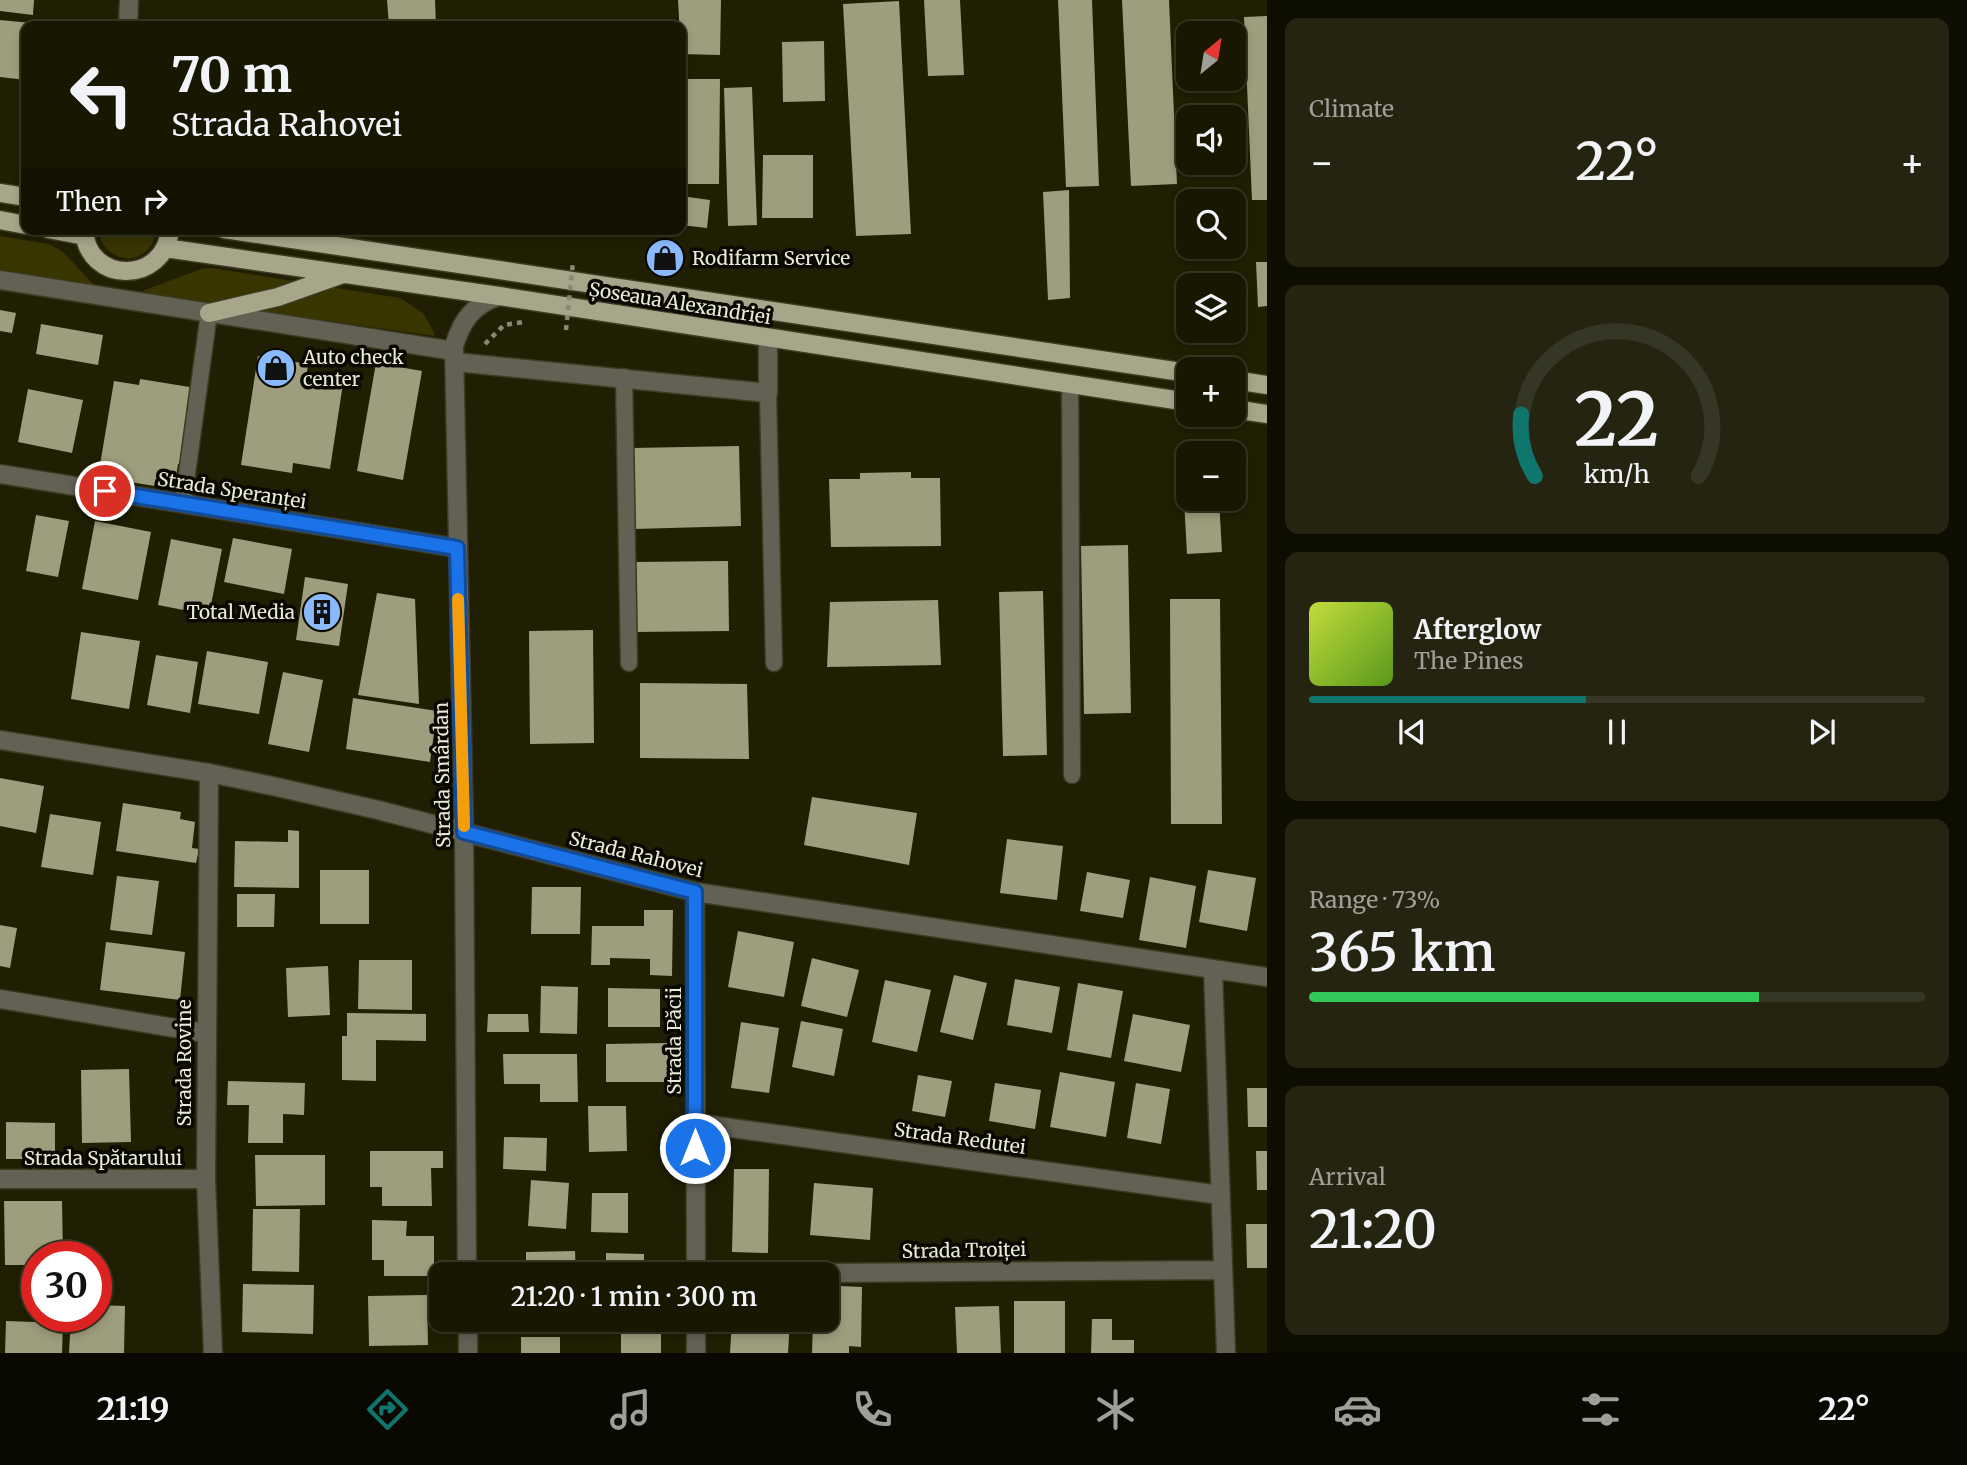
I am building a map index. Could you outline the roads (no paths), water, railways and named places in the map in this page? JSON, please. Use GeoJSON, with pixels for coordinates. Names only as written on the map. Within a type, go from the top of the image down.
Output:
{"type":"FeatureCollection","features":[{"type":"Feature","properties":{"kind":"main road"},"geometry":{"type":"LineString","coordinates":[[0,193],[21,196]]}},
{"type":"Feature","properties":{"kind":"main road"},"geometry":{"type":"LineString","coordinates":[[0,220],[21,224]]}},
{"type":"Feature","properties":{"kind":"main road"},"geometry":{"type":"LineString","coordinates":[[85,235],[88,246],[102,264],[122,271],[144,268],[153,263],[166,248],[169,235]]}},
{"type":"Feature","properties":{"kind":"main road","name":"Șoseaua Alexandriei"},"geometry":{"type":"LineString","coordinates":[[264,235],[1176,371]]}},
{"type":"Feature","properties":{"kind":"main road","name":"Șoseaua Alexandriei"},"geometry":{"type":"LineString","coordinates":[[166,248],[499,296],[1176,400]]}},
{"type":"Feature","properties":{"kind":"main road"},"geometry":{"type":"LineString","coordinates":[[209,313],[278,297],[344,273]]}},
{"type":"Feature","properties":{"kind":"main road"},"geometry":{"type":"LineString","coordinates":[[1246,382],[1267,385]]}},
{"type":"Feature","properties":{"kind":"main road"},"geometry":{"type":"LineString","coordinates":[[1246,411],[1267,414]]}},
{"type":"Feature","properties":{"kind":"street"},"geometry":{"type":"LineString","coordinates":[[128,21],[129,0]]}},
{"type":"Feature","properties":{"kind":"street"},"geometry":{"type":"LineString","coordinates":[[0,280],[454,353],[478,363],[768,393],[768,339]]}},
{"type":"Feature","properties":{"kind":"street","name":"Strada Smârdan"},"geometry":{"type":"LineString","coordinates":[[467,1262],[464,832],[454,353],[467,316],[476,307],[499,296]]}},
{"type":"Feature","properties":{"kind":"street","name":"Strada Speranței"},"geometry":{"type":"LineString","coordinates":[[0,474],[457,548]]}},
{"type":"Feature","properties":{"kind":"street","name":"Strada Rahovei"},"geometry":{"type":"LineString","coordinates":[[0,740],[209,773],[464,832],[695,892],[1267,977]]}},
{"type":"Feature","properties":{"kind":"street","name":"Strada Rovine"},"geometry":{"type":"LineString","coordinates":[[209,773],[205,1179],[214,1353]]}},
{"type":"Feature","properties":{"kind":"street","name":"Strada Păcii"},"geometry":{"type":"LineString","coordinates":[[695,892],[696,1262]]}},
{"type":"Feature","properties":{"kind":"street"},"geometry":{"type":"LineString","coordinates":[[1213,969],[1226,1353]]}},
{"type":"Feature","properties":{"kind":"street"},"geometry":{"type":"LineString","coordinates":[[0,999],[205,1033]]}},
{"type":"Feature","properties":{"kind":"street","name":"Strada Redutei"},"geometry":{"type":"LineString","coordinates":[[695,1123],[1220,1195]]}},
{"type":"Feature","properties":{"kind":"street","name":"Strada Spătarului"},"geometry":{"type":"LineString","coordinates":[[0,1179],[205,1179]]}},
{"type":"Feature","properties":{"kind":"street","name":"Strada Troiței"},"geometry":{"type":"LineString","coordinates":[[839,1273],[1223,1270]]}},
{"type":"Feature","properties":{"kind":"street"},"geometry":{"type":"LineString","coordinates":[[468,1332],[468,1353]]}},
{"type":"Feature","properties":{"kind":"street"},"geometry":{"type":"LineString","coordinates":[[696,1332],[696,1353]]}},
{"type":"Feature","properties":{"kind":"lane"},"geometry":{"type":"LineString","coordinates":[[183,503],[209,313]]}},
{"type":"Feature","properties":{"kind":"lane"},"geometry":{"type":"LineString","coordinates":[[624,377],[629,663]]}},
{"type":"Feature","properties":{"kind":"lane"},"geometry":{"type":"LineString","coordinates":[[1070,384],[1072,775]]}},
{"type":"Feature","properties":{"kind":"lane"},"geometry":{"type":"LineString","coordinates":[[768,393],[774,663]]}},
{"type":"Feature","properties":{"kind":"place","name":"Rodifarm Service"},"geometry":{"type":"Point","coordinates":[665,258]}},
{"type":"Feature","properties":{"kind":"place","name":"Auto check center"},"geometry":{"type":"Point","coordinates":[276,368]}},
{"type":"Feature","properties":{"kind":"place","name":"Total Media"},"geometry":{"type":"Point","coordinates":[322,612]}}]}
